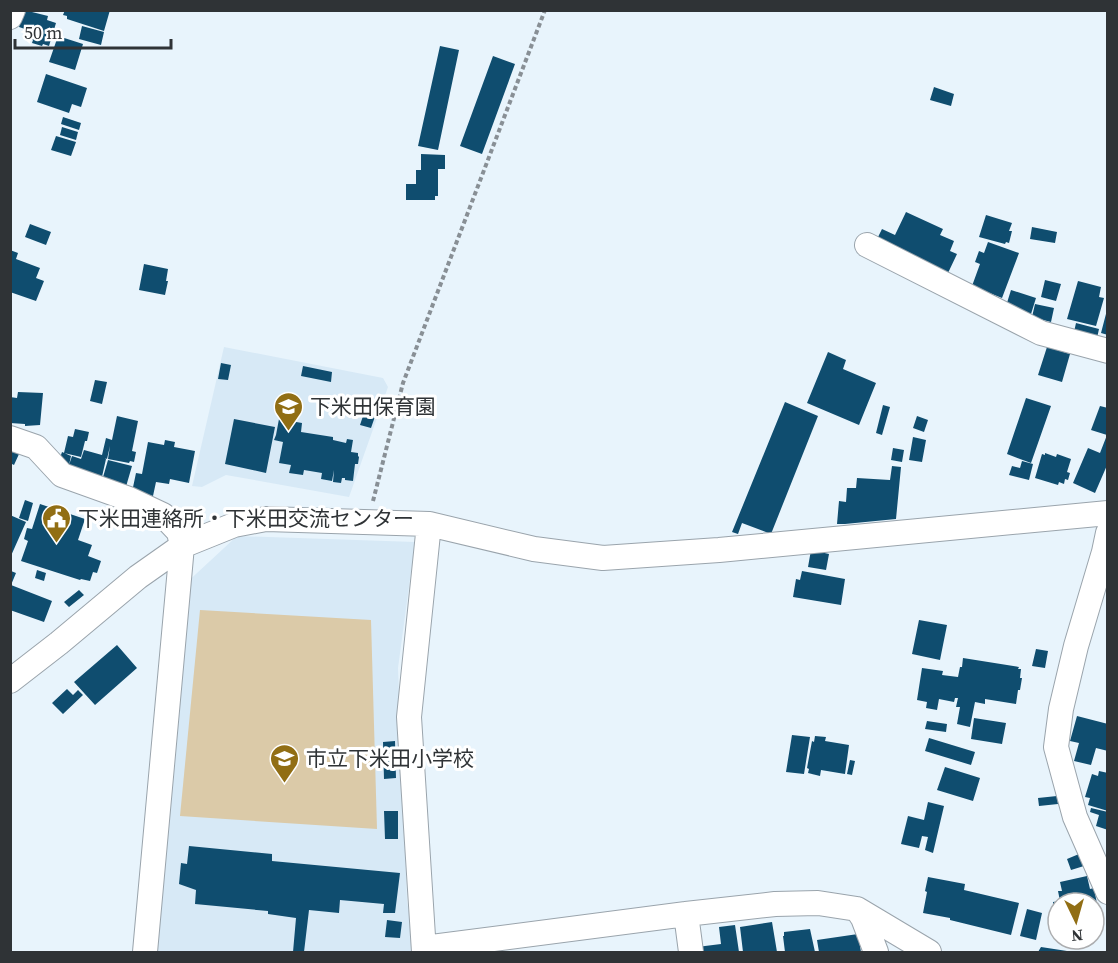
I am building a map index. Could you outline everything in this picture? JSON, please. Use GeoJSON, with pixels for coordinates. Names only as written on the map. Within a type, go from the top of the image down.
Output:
{"type":"FeatureCollection","features":[{"type":"Feature","properties":{"kind":"street"},"geometry":{"type":"LineString","coordinates":[[10,17],[13,10]]}},
{"type":"Feature","properties":{"kind":"street"},"geometry":{"type":"LineString","coordinates":[[867,245],[1041,333],[1107,351]]}},
{"type":"Feature","properties":{"kind":"street"},"geometry":{"type":"LineString","coordinates":[[10,438],[36,447],[62,475],[129,499],[163,515],[179,532],[182,546],[145,952]]}},
{"type":"Feature","properties":{"kind":"street"},"geometry":{"type":"LineString","coordinates":[[10,681],[138,577],[182,546],[234,525],[266,519],[429,524],[534,549],[603,558],[719,550],[1107,513]]}},
{"type":"Feature","properties":{"kind":"street"},"geometry":{"type":"LineString","coordinates":[[429,524],[409,717],[424,950],[686,914],[775,904],[818,903],[857,909],[929,952]]}},
{"type":"Feature","properties":{"kind":"street"},"geometry":{"type":"LineString","coordinates":[[1106,546],[1076,646],[1061,710],[1056,747],[1075,817],[1107,892]]}},
{"type":"Feature","properties":{"kind":"street"},"geometry":{"type":"LineString","coordinates":[[857,909],[863,918],[876,952]]}},
{"type":"Feature","properties":{"kind":"street"},"geometry":{"type":"LineString","coordinates":[[686,914],[691,952]]}},
{"type":"Feature","properties":{"kind":"path"},"geometry":{"type":"LineString","coordinates":[[368,522],[404,383],[545,10]]}},
{"type":"Feature","properties":{"kind":"shaded area","name":"下米田保育園"},"geometry":{"type":"Polygon","coordinates":[[[224,347],[383,378],[388,387],[349,497],[226,475],[202,487],[192,486],[224,347]]]}},
{"type":"Feature","properties":{"kind":"shaded area","name":"市立下米田小学校"},"geometry":{"type":"Polygon","coordinates":[[[237,536],[415,542],[398,668],[407,901],[416,952],[153,952],[183,586],[237,536]]]}},
{"type":"Feature","properties":{"kind":"shaded area"},"geometry":{"type":"Polygon","coordinates":[[[200,610],[371,620],[377,829],[180,816],[200,610]]]}},
{"type":"Feature","properties":{"kind":"building"},"geometry":{"type":"Polygon","coordinates":[[[24,10],[48,16],[47,20],[56,23],[49,46],[32,43],[33,40],[26,38],[28,30],[19,27],[24,10]]]}},
{"type":"Feature","properties":{"kind":"building"},"geometry":{"type":"Polygon","coordinates":[[[65,10],[110,10],[104,31],[67,19],[67,16],[63,15],[65,10]]]}},
{"type":"Feature","properties":{"kind":"building"},"geometry":{"type":"Polygon","coordinates":[[[82,26],[104,32],[101,45],[79,39],[82,26]]]}},
{"type":"Feature","properties":{"kind":"building"},"geometry":{"type":"Polygon","coordinates":[[[58,36],[83,44],[75,70],[49,62],[58,36]]]}},
{"type":"Feature","properties":{"kind":"building"},"geometry":{"type":"Polygon","coordinates":[[[440,46],[459,50],[438,150],[418,146],[440,46]]]}},
{"type":"Feature","properties":{"kind":"building"},"geometry":{"type":"Polygon","coordinates":[[[493,56],[515,64],[482,154],[460,146],[493,56]]]}},
{"type":"Feature","properties":{"kind":"building"},"geometry":{"type":"Polygon","coordinates":[[[46,74],[87,88],[81,107],[72,104],[69,113],[37,102],[46,74]]]}},
{"type":"Feature","properties":{"kind":"building"},"geometry":{"type":"Polygon","coordinates":[[[934,87],[954,94],[951,106],[930,100],[934,87]]]}},
{"type":"Feature","properties":{"kind":"building"},"geometry":{"type":"Polygon","coordinates":[[[63,117],[81,123],[79,130],[61,124],[63,117]]]}},
{"type":"Feature","properties":{"kind":"building"},"geometry":{"type":"Polygon","coordinates":[[[62,127],[78,132],[76,140],[60,135],[62,127]]]}},
{"type":"Feature","properties":{"kind":"building"},"geometry":{"type":"Polygon","coordinates":[[[56,136],[76,142],[71,156],[51,150],[56,136]]]}},
{"type":"Feature","properties":{"kind":"building"},"geometry":{"type":"Polygon","coordinates":[[[421,154],[445,155],[445,169],[438,169],[438,196],[435,196],[435,200],[406,200],[406,184],[416,184],[416,170],[421,170],[421,154]]]}},
{"type":"Feature","properties":{"kind":"building"},"geometry":{"type":"Polygon","coordinates":[[[906,212],[943,229],[940,235],[954,241],[950,251],[957,254],[948,273],[917,262],[920,258],[912,254],[910,258],[875,243],[882,229],[895,235],[906,212]]]}},
{"type":"Feature","properties":{"kind":"building"},"geometry":{"type":"Polygon","coordinates":[[[986,215],[1012,223],[1009,243],[979,237],[986,215]]]}},
{"type":"Feature","properties":{"kind":"building"},"geometry":{"type":"Polygon","coordinates":[[[30,224],[51,232],[46,245],[25,237],[30,224]]]}},
{"type":"Feature","properties":{"kind":"building"},"geometry":{"type":"Polygon","coordinates":[[[1032,227],[1057,232],[1055,243],[1030,239],[1032,227]]]}},
{"type":"Feature","properties":{"kind":"building"},"geometry":{"type":"Polygon","coordinates":[[[988,242],[1019,253],[1002,298],[972,286],[980,264],[975,262],[979,251],[984,253],[988,242]]]}},
{"type":"Feature","properties":{"kind":"building"},"geometry":{"type":"Polygon","coordinates":[[[10,250],[18,253],[16,259],[40,268],[36,278],[44,281],[36,301],[10,292],[10,250]]]}},
{"type":"Feature","properties":{"kind":"building"},"geometry":{"type":"Polygon","coordinates":[[[144,264],[168,269],[165,295],[139,290],[144,264]]]}},
{"type":"Feature","properties":{"kind":"building"},"geometry":{"type":"Polygon","coordinates":[[[1045,280],[1061,284],[1056,301],[1041,297],[1045,280]]]}},
{"type":"Feature","properties":{"kind":"building"},"geometry":{"type":"Polygon","coordinates":[[[1078,281],[1101,287],[1099,297],[1104,298],[1096,326],[1067,319],[1078,281]]]}},
{"type":"Feature","properties":{"kind":"building"},"geometry":{"type":"Polygon","coordinates":[[[1011,290],[1036,298],[1031,314],[1006,306],[1011,290]]]}},
{"type":"Feature","properties":{"kind":"building"},"geometry":{"type":"Polygon","coordinates":[[[1035,304],[1054,308],[1051,322],[1032,317],[1035,304]]]}},
{"type":"Feature","properties":{"kind":"building"},"geometry":{"type":"Polygon","coordinates":[[[1108,310],[1108,335],[1101,333],[1108,310]]]}},
{"type":"Feature","properties":{"kind":"building"},"geometry":{"type":"Polygon","coordinates":[[[1076,323],[1099,329],[1097,338],[1074,332],[1076,323]]]}},
{"type":"Feature","properties":{"kind":"building"},"geometry":{"type":"Polygon","coordinates":[[[1047,347],[1070,354],[1062,382],[1038,375],[1047,347]]]}},
{"type":"Feature","properties":{"kind":"building"},"geometry":{"type":"Polygon","coordinates":[[[828,352],[846,360],[843,369],[876,383],[859,425],[807,403],[828,352]]]}},
{"type":"Feature","properties":{"kind":"building"},"geometry":{"type":"Polygon","coordinates":[[[221,363],[231,365],[228,380],[218,379],[221,363]]]}},
{"type":"Feature","properties":{"kind":"building"},"geometry":{"type":"Polygon","coordinates":[[[303,366],[332,372],[331,382],[301,376],[303,366]]]}},
{"type":"Feature","properties":{"kind":"building"},"geometry":{"type":"Polygon","coordinates":[[[95,380],[107,382],[102,404],[90,401],[95,380]]]}},
{"type":"Feature","properties":{"kind":"building"},"geometry":{"type":"Polygon","coordinates":[[[18,392],[43,393],[40,425],[25,426],[25,424],[10,423],[10,397],[17,398],[18,392]]]}},
{"type":"Feature","properties":{"kind":"building"},"geometry":{"type":"Polygon","coordinates":[[[1026,398],[1051,406],[1031,463],[1007,454],[1026,398]]]}},
{"type":"Feature","properties":{"kind":"building"},"geometry":{"type":"Polygon","coordinates":[[[368,401],[379,405],[371,428],[360,425],[368,401]]]}},
{"type":"Feature","properties":{"kind":"building"},"geometry":{"type":"Polygon","coordinates":[[[785,402],[818,416],[771,534],[742,523],[738,534],[732,532],[785,402]]]}},
{"type":"Feature","properties":{"kind":"building"},"geometry":{"type":"Polygon","coordinates":[[[883,405],[890,407],[882,435],[876,433],[883,405]]]}},
{"type":"Feature","properties":{"kind":"building"},"geometry":{"type":"Polygon","coordinates":[[[1100,406],[1108,408],[1108,463],[1095,493],[1073,483],[1088,448],[1100,453],[1107,435],[1091,430],[1100,406]]]}},
{"type":"Feature","properties":{"kind":"building"},"geometry":{"type":"Polygon","coordinates":[[[117,416],[138,421],[132,451],[136,452],[134,462],[108,459],[110,446],[107,459],[105,458],[101,481],[58,464],[62,452],[71,456],[69,465],[72,456],[81,459],[84,450],[102,455],[106,438],[112,440],[117,416]]]}},
{"type":"Feature","properties":{"kind":"building"},"geometry":{"type":"Polygon","coordinates":[[[917,416],[928,420],[924,432],[913,428],[917,416]]]}},
{"type":"Feature","properties":{"kind":"building"},"geometry":{"type":"Polygon","coordinates":[[[234,419],[275,427],[266,473],[225,464],[234,419]]]}},
{"type":"Feature","properties":{"kind":"building"},"geometry":{"type":"Polygon","coordinates":[[[279,419],[302,423],[301,432],[333,437],[333,440],[346,443],[347,439],[353,440],[351,452],[358,453],[359,457],[358,464],[355,464],[353,481],[342,478],[341,483],[333,482],[334,470],[332,481],[321,479],[322,473],[304,470],[303,475],[289,473],[291,465],[279,463],[283,442],[274,440],[279,419]]]}},
{"type":"Feature","properties":{"kind":"building"},"geometry":{"type":"Polygon","coordinates":[[[75,429],[89,432],[81,457],[64,453],[68,436],[73,437],[75,429]]]}},
{"type":"Feature","properties":{"kind":"building"},"geometry":{"type":"Polygon","coordinates":[[[913,437],[926,440],[922,462],[909,460],[913,437]]]}},
{"type":"Feature","properties":{"kind":"building"},"geometry":{"type":"Polygon","coordinates":[[[165,440],[175,442],[174,447],[195,451],[189,483],[170,479],[169,484],[156,482],[153,496],[132,492],[136,473],[142,474],[148,442],[164,445],[165,440]]]}},
{"type":"Feature","properties":{"kind":"building"},"geometry":{"type":"Polygon","coordinates":[[[893,448],[904,450],[902,462],[891,460],[893,448]]]}},
{"type":"Feature","properties":{"kind":"building"},"geometry":{"type":"Polygon","coordinates":[[[12,451],[19,454],[14,465],[10,463],[12,451]]]}},
{"type":"Feature","properties":{"kind":"building"},"geometry":{"type":"Polygon","coordinates":[[[1045,453],[1071,459],[1067,472],[1070,473],[1064,484],[1059,482],[1058,485],[1035,478],[1042,454],[1045,455],[1045,453]]]}},
{"type":"Feature","properties":{"kind":"building"},"geometry":{"type":"Polygon","coordinates":[[[108,460],[132,466],[125,490],[101,484],[108,460]]]}},
{"type":"Feature","properties":{"kind":"building"},"geometry":{"type":"Polygon","coordinates":[[[1022,461],[1033,464],[1029,480],[1009,475],[1012,466],[1020,468],[1022,461]]]}},
{"type":"Feature","properties":{"kind":"building"},"geometry":{"type":"Polygon","coordinates":[[[892,466],[901,467],[896,519],[837,524],[839,501],[846,502],[847,488],[856,488],[857,478],[890,480],[892,466]]]}},
{"type":"Feature","properties":{"kind":"building"},"geometry":{"type":"Polygon","coordinates":[[[25,500],[33,503],[28,521],[19,518],[25,500]]]}},
{"type":"Feature","properties":{"kind":"building","name":"下米田連絡所・下米田交流センター"},"geometry":{"type":"Polygon","coordinates":[[[40,504],[85,519],[78,540],[92,545],[88,556],[101,561],[97,573],[93,572],[90,581],[80,580],[21,561],[28,541],[24,539],[27,528],[32,529],[40,504]]]}},
{"type":"Feature","properties":{"kind":"building"},"geometry":{"type":"Polygon","coordinates":[[[10,515],[26,522],[10,558],[10,515]]]}},
{"type":"Feature","properties":{"kind":"building"},"geometry":{"type":"Polygon","coordinates":[[[811,550],[829,554],[826,570],[808,567],[811,550]]]}},
{"type":"Feature","properties":{"kind":"building"},"geometry":{"type":"Polygon","coordinates":[[[37,570],[46,573],[44,581],[35,578],[37,570]]]}},
{"type":"Feature","properties":{"kind":"building"},"geometry":{"type":"Polygon","coordinates":[[[11,571],[16,573],[11,585],[52,601],[44,622],[10,610],[11,571]]]}},
{"type":"Feature","properties":{"kind":"building"},"geometry":{"type":"Polygon","coordinates":[[[802,571],[845,579],[841,605],[793,597],[796,579],[800,580],[802,571]]]}},
{"type":"Feature","properties":{"kind":"building"},"geometry":{"type":"Polygon","coordinates":[[[79,590],[84,595],[69,607],[64,602],[79,590]]]}},
{"type":"Feature","properties":{"kind":"building"},"geometry":{"type":"Polygon","coordinates":[[[919,620],[947,625],[940,660],[912,654],[919,620]]]}},
{"type":"Feature","properties":{"kind":"building"},"geometry":{"type":"Polygon","coordinates":[[[117,645],[137,668],[95,705],[74,682],[117,645]]]}},
{"type":"Feature","properties":{"kind":"building"},"geometry":{"type":"Polygon","coordinates":[[[1036,649],[1048,651],[1045,668],[1032,666],[1036,649]]]}},
{"type":"Feature","properties":{"kind":"building"},"geometry":{"type":"Polygon","coordinates":[[[963,658],[1019,667],[1018,669],[1021,669],[1020,678],[1022,678],[1016,704],[985,699],[985,704],[975,702],[970,727],[957,724],[960,707],[956,707],[958,698],[955,698],[954,702],[939,699],[937,710],[926,708],[927,702],[917,700],[922,668],[943,671],[942,675],[958,677],[963,658]]]}},
{"type":"Feature","properties":{"kind":"building"},"geometry":{"type":"Polygon","coordinates":[[[67,689],[73,695],[78,690],[83,695],[63,714],[52,703],[67,689]]]}},
{"type":"Feature","properties":{"kind":"building"},"geometry":{"type":"Polygon","coordinates":[[[1077,716],[1108,724],[1108,751],[1096,748],[1091,765],[1074,761],[1079,743],[1070,741],[1077,716]]]}},
{"type":"Feature","properties":{"kind":"building"},"geometry":{"type":"Polygon","coordinates":[[[974,718],[1006,723],[1002,744],[971,739],[974,718]]]}},
{"type":"Feature","properties":{"kind":"building"},"geometry":{"type":"Polygon","coordinates":[[[927,721],[947,724],[946,732],[925,729],[927,721]]]}},
{"type":"Feature","properties":{"kind":"building"},"geometry":{"type":"Polygon","coordinates":[[[792,735],[810,737],[804,774],[786,772],[792,735]]]}},
{"type":"Feature","properties":{"kind":"building"},"geometry":{"type":"Polygon","coordinates":[[[815,736],[826,737],[825,741],[849,745],[845,774],[821,770],[820,776],[808,773],[812,741],[814,742],[815,736]]]}},
{"type":"Feature","properties":{"kind":"building"},"geometry":{"type":"Polygon","coordinates":[[[929,738],[975,752],[971,765],[925,751],[929,738]]]}},
{"type":"Feature","properties":{"kind":"building"},"geometry":{"type":"Polygon","coordinates":[[[395,741],[396,778],[384,779],[383,742],[395,741]]]}},
{"type":"Feature","properties":{"kind":"building"},"geometry":{"type":"Polygon","coordinates":[[[850,760],[855,761],[852,775],[847,774],[850,760]]]}},
{"type":"Feature","properties":{"kind":"building"},"geometry":{"type":"Polygon","coordinates":[[[945,767],[980,778],[973,801],[937,790],[945,767]]]}},
{"type":"Feature","properties":{"kind":"building"},"geometry":{"type":"Polygon","coordinates":[[[1099,771],[1108,773],[1108,811],[1088,805],[1090,798],[1085,797],[1092,774],[1098,776],[1099,771]]]}},
{"type":"Feature","properties":{"kind":"building"},"geometry":{"type":"Polygon","coordinates":[[[1057,796],[1058,804],[1039,806],[1038,798],[1057,796]]]}},
{"type":"Feature","properties":{"kind":"building"},"geometry":{"type":"Polygon","coordinates":[[[928,802],[944,806],[933,853],[925,850],[928,837],[922,836],[919,848],[901,844],[908,816],[924,820],[928,802]]]}},
{"type":"Feature","properties":{"kind":"building"},"geometry":{"type":"Polygon","coordinates":[[[1091,808],[1108,812],[1108,830],[1096,826],[1099,815],[1090,812],[1091,808]]]}},
{"type":"Feature","properties":{"kind":"building"},"geometry":{"type":"Polygon","coordinates":[[[384,811],[398,811],[398,839],[385,839],[384,811]]]}},
{"type":"Feature","properties":{"kind":"building"},"geometry":{"type":"Polygon","coordinates":[[[189,846],[272,854],[272,861],[400,873],[395,913],[383,913],[384,904],[340,900],[339,913],[309,910],[304,952],[293,952],[296,918],[268,914],[268,911],[195,904],[196,890],[179,884],[181,863],[187,864],[189,846]]]}},
{"type":"Feature","properties":{"kind":"building"},"geometry":{"type":"Polygon","coordinates":[[[1079,854],[1084,866],[1071,870],[1067,859],[1079,854]]]}},
{"type":"Feature","properties":{"kind":"building"},"geometry":{"type":"Polygon","coordinates":[[[1087,876],[1090,889],[1094,888],[1095,891],[1062,891],[1060,882],[1087,876]]]}},
{"type":"Feature","properties":{"kind":"building"},"geometry":{"type":"Polygon","coordinates":[[[928,877],[965,884],[964,890],[1019,903],[1011,935],[923,913],[928,877]]]}},
{"type":"Feature","properties":{"kind":"building"},"geometry":{"type":"Polygon","coordinates":[[[1027,909],[1042,913],[1036,940],[1020,936],[1027,909]]]}},
{"type":"Feature","properties":{"kind":"building"},"geometry":{"type":"Polygon","coordinates":[[[387,920],[402,922],[400,938],[385,937],[387,920]]]}},
{"type":"Feature","properties":{"kind":"building"},"geometry":{"type":"Polygon","coordinates":[[[772,922],[777,952],[743,952],[740,927],[772,922]]]}},
{"type":"Feature","properties":{"kind":"building"},"geometry":{"type":"Polygon","coordinates":[[[735,925],[739,952],[698,952],[697,947],[721,944],[719,927],[735,925]]]}},
{"type":"Feature","properties":{"kind":"building"},"geometry":{"type":"Polygon","coordinates":[[[810,929],[815,952],[785,952],[784,932],[810,929]]]}},
{"type":"Feature","properties":{"kind":"building"},"geometry":{"type":"Polygon","coordinates":[[[858,934],[861,952],[819,952],[817,940],[858,934]]]}},
{"type":"Feature","properties":{"kind":"building"},"geometry":{"type":"Polygon","coordinates":[[[1041,947],[1046,948],[1046,951],[1067,951],[1067,952],[1038,952],[1041,947]]]}},
{"type":"Feature","properties":{"kind":"place","name":"下米田保育園"},"geometry":{"type":"Point","coordinates":[289,432]}},
{"type":"Feature","properties":{"kind":"place","name":"下米田連絡所・下米田交流センター"},"geometry":{"type":"Point","coordinates":[57,544]}},
{"type":"Feature","properties":{"kind":"place","name":"市立下米田小学校"},"geometry":{"type":"Point","coordinates":[285,784]}}]}
